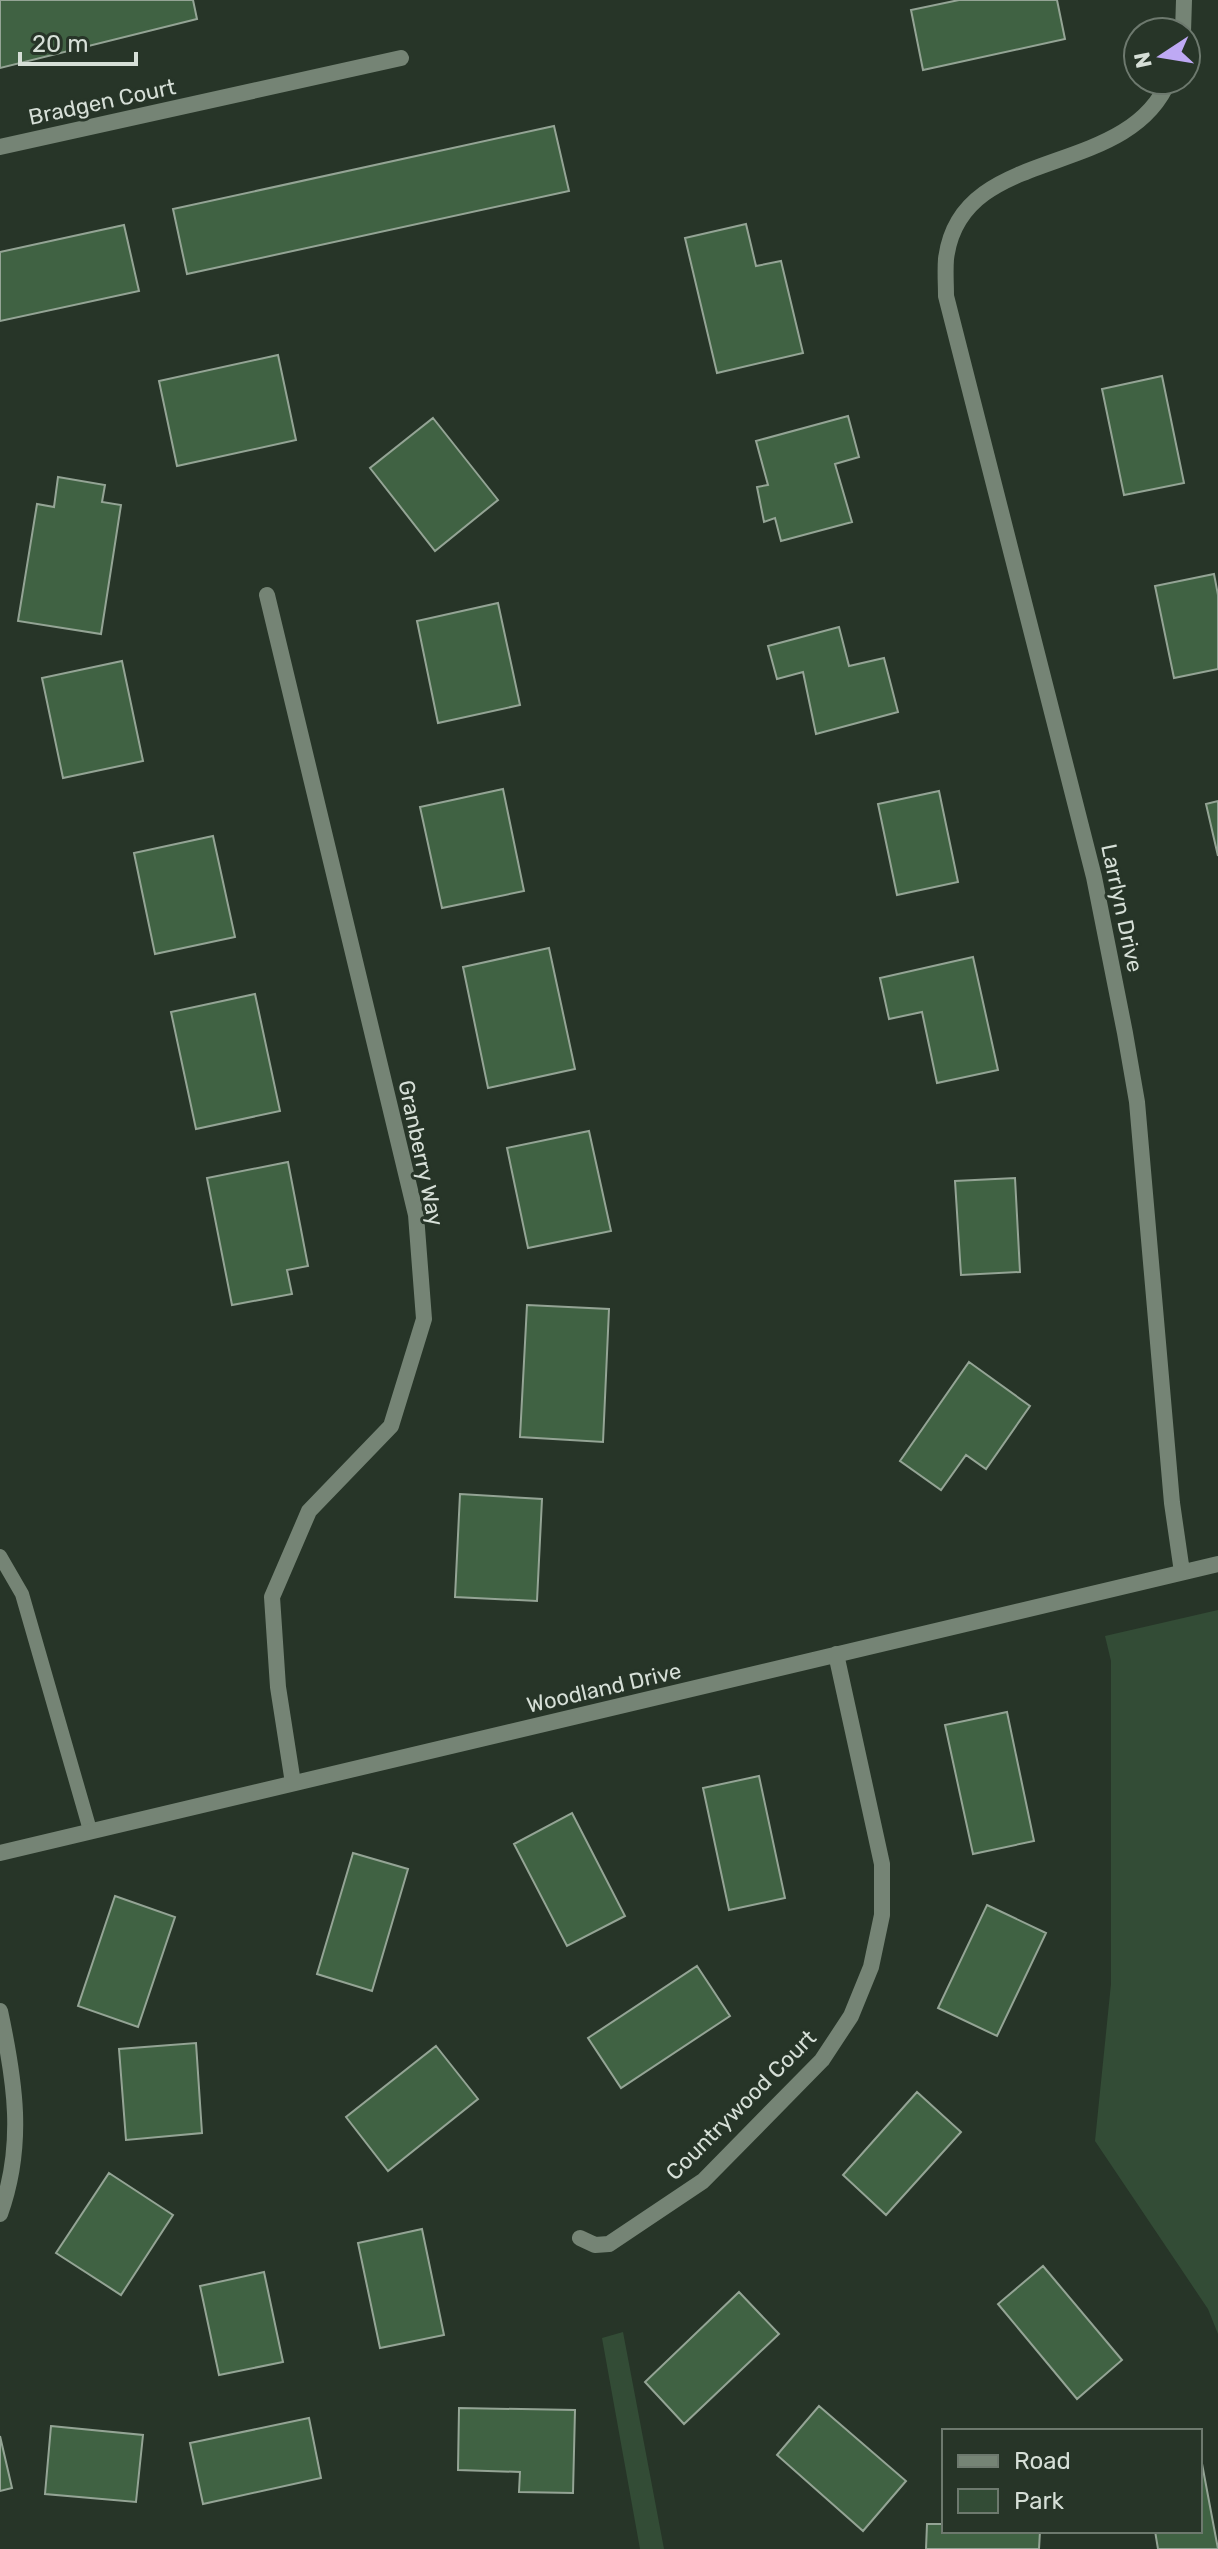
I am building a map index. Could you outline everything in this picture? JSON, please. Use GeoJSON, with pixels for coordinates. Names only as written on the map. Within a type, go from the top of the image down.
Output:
{"type":"FeatureCollection","features":[{"type":"Feature","properties":{"kind":"street","name":"Bradgen Court"},"geometry":{"type":"LineString","coordinates":[[0,147],[401,58]]}},
{"type":"Feature","properties":{"kind":"street","name":"Larrlyn Drive"},"geometry":{"type":"LineString","coordinates":[[1158,96],[1142,118],[1112,141],[1000,181],[975,199],[956,225],[946,266],[950,321],[1094,877],[1125,1033],[1137,1102],[1172,1503],[1182,1572]]}},
{"type":"Feature","properties":{"kind":"street","name":"Granberry Way"},"geometry":{"type":"LineString","coordinates":[[267,595],[416,1215],[424,1319],[391,1426],[309,1511],[272,1597],[278,1687],[293,1783]]}},
{"type":"Feature","properties":{"kind":"street","name":"Woodland Drive"},"geometry":{"type":"LineString","coordinates":[[0,1853],[1218,1564]]}},
{"type":"Feature","properties":{"kind":"street","name":"Countrywood Court"},"geometry":{"type":"LineString","coordinates":[[580,2238],[595,2245],[609,2244],[703,2181],[822,2060],[851,2016],[871,1967],[879,1928],[882,1864],[836,1654]]}},
{"type":"Feature","properties":{"kind":"street"},"geometry":{"type":"LineString","coordinates":[[0,2011],[16,2083],[17,2138],[8,2192],[0,2214]]}},
{"type":"Feature","properties":{"kind":"lane"},"geometry":{"type":"LineString","coordinates":[[0,1556],[22,1594],[90,1830]]}},
{"type":"Feature","properties":{"kind":"green space"},"geometry":{"type":"Polygon","coordinates":[[[1218,1610],[1218,2334],[1208,2309],[1095,2141],[1111,1984],[1111,1661],[1105,1636],[1218,1610]]]}},
{"type":"Feature","properties":{"kind":"green space"},"geometry":{"type":"Polygon","coordinates":[[[623,2332],[664,2549],[640,2549],[602,2338],[623,2332]]]}},
{"type":"Feature","properties":{"kind":"building"},"geometry":{"type":"Polygon","coordinates":[[[0,0],[193,0],[197,19],[0,68],[0,0]]]}},
{"type":"Feature","properties":{"kind":"building"},"geometry":{"type":"Polygon","coordinates":[[[959,0],[1057,0],[1065,39],[923,70],[911,10],[959,0]]]}},
{"type":"Feature","properties":{"kind":"building"},"geometry":{"type":"Polygon","coordinates":[[[554,126],[569,191],[187,274],[173,209],[554,126]]]}},
{"type":"Feature","properties":{"kind":"building"},"geometry":{"type":"Polygon","coordinates":[[[746,224],[756,266],[781,261],[803,353],[717,373],[685,238],[746,224]]]}},
{"type":"Feature","properties":{"kind":"building"},"geometry":{"type":"Polygon","coordinates":[[[124,225],[139,291],[0,321],[0,252],[124,225]]]}},
{"type":"Feature","properties":{"kind":"building"},"geometry":{"type":"Polygon","coordinates":[[[278,355],[296,440],[177,466],[159,381],[278,355]]]}},
{"type":"Feature","properties":{"kind":"building"},"geometry":{"type":"Polygon","coordinates":[[[1162,376],[1184,483],[1124,495],[1102,389],[1162,376]]]}},
{"type":"Feature","properties":{"kind":"building"},"geometry":{"type":"Polygon","coordinates":[[[848,416],[859,457],[835,464],[852,522],[781,541],[775,518],[764,522],[757,487],[768,485],[756,441],[848,416]]]}},
{"type":"Feature","properties":{"kind":"building"},"geometry":{"type":"Polygon","coordinates":[[[433,418],[498,500],[435,551],[370,468],[433,418]]]}},
{"type":"Feature","properties":{"kind":"building"},"geometry":{"type":"Polygon","coordinates":[[[58,477],[105,485],[102,502],[121,505],[101,634],[18,621],[37,504],[54,507],[58,477]]]}},
{"type":"Feature","properties":{"kind":"building"},"geometry":{"type":"Polygon","coordinates":[[[1214,574],[1218,595],[1218,669],[1174,678],[1155,586],[1214,574]]]}},
{"type":"Feature","properties":{"kind":"building"},"geometry":{"type":"Polygon","coordinates":[[[498,603],[520,705],[438,723],[417,621],[498,603]]]}},
{"type":"Feature","properties":{"kind":"building"},"geometry":{"type":"Polygon","coordinates":[[[839,627],[849,666],[884,658],[898,712],[816,734],[803,672],[777,679],[768,646],[839,627]]]}},
{"type":"Feature","properties":{"kind":"building"},"geometry":{"type":"Polygon","coordinates":[[[122,661],[143,761],[63,778],[42,678],[122,661]]]}},
{"type":"Feature","properties":{"kind":"building"},"geometry":{"type":"Polygon","coordinates":[[[503,789],[524,891],[442,908],[420,807],[503,789]]]}},
{"type":"Feature","properties":{"kind":"building"},"geometry":{"type":"Polygon","coordinates":[[[939,791],[958,882],[897,895],[878,804],[939,791]]]}},
{"type":"Feature","properties":{"kind":"building"},"geometry":{"type":"Polygon","coordinates":[[[1218,801],[1218,856],[1206,804],[1218,801]]]}},
{"type":"Feature","properties":{"kind":"building"},"geometry":{"type":"Polygon","coordinates":[[[213,836],[235,937],[155,954],[134,853],[213,836]]]}},
{"type":"Feature","properties":{"kind":"building"},"geometry":{"type":"Polygon","coordinates":[[[549,948],[575,1069],[488,1088],[463,967],[549,948]]]}},
{"type":"Feature","properties":{"kind":"building"},"geometry":{"type":"Polygon","coordinates":[[[973,957],[998,1070],[937,1083],[922,1012],[889,1019],[880,978],[973,957]]]}},
{"type":"Feature","properties":{"kind":"building"},"geometry":{"type":"Polygon","coordinates":[[[255,994],[280,1111],[196,1129],[171,1012],[255,994]]]}},
{"type":"Feature","properties":{"kind":"building"},"geometry":{"type":"Polygon","coordinates":[[[589,1131],[611,1231],[528,1248],[507,1148],[589,1131]]]}},
{"type":"Feature","properties":{"kind":"building"},"geometry":{"type":"Polygon","coordinates":[[[288,1162],[308,1266],[287,1270],[292,1294],[232,1305],[207,1178],[288,1162]]]}},
{"type":"Feature","properties":{"kind":"building"},"geometry":{"type":"Polygon","coordinates":[[[1015,1178],[1020,1272],[961,1275],[955,1181],[1015,1178]]]}},
{"type":"Feature","properties":{"kind":"building"},"geometry":{"type":"Polygon","coordinates":[[[527,1305],[609,1309],[603,1442],[520,1437],[527,1305]]]}},
{"type":"Feature","properties":{"kind":"building"},"geometry":{"type":"Polygon","coordinates":[[[969,1362],[1030,1406],[986,1469],[966,1455],[941,1490],[900,1461],[969,1362]]]}},
{"type":"Feature","properties":{"kind":"building"},"geometry":{"type":"Polygon","coordinates":[[[460,1494],[542,1499],[537,1601],[455,1597],[460,1494]]]}},
{"type":"Feature","properties":{"kind":"building"},"geometry":{"type":"Polygon","coordinates":[[[1007,1712],[1034,1841],[973,1854],[945,1725],[1007,1712]]]}},
{"type":"Feature","properties":{"kind":"building"},"geometry":{"type":"Polygon","coordinates":[[[759,1776],[785,1898],[729,1910],[703,1788],[759,1776]]]}},
{"type":"Feature","properties":{"kind":"building"},"geometry":{"type":"Polygon","coordinates":[[[572,1813],[625,1916],[567,1946],[514,1844],[572,1813]]]}},
{"type":"Feature","properties":{"kind":"building"},"geometry":{"type":"Polygon","coordinates":[[[353,1853],[408,1869],[372,1991],[317,1974],[353,1853]]]}},
{"type":"Feature","properties":{"kind":"building"},"geometry":{"type":"Polygon","coordinates":[[[115,1896],[175,1917],[138,2027],[78,2006],[115,1896]]]}},
{"type":"Feature","properties":{"kind":"building"},"geometry":{"type":"Polygon","coordinates":[[[987,1905],[1046,1933],[997,2036],[938,2008],[987,1905]]]}},
{"type":"Feature","properties":{"kind":"building"},"geometry":{"type":"Polygon","coordinates":[[[697,1966],[730,2016],[621,2088],[588,2038],[697,1966]]]}},
{"type":"Feature","properties":{"kind":"building"},"geometry":{"type":"Polygon","coordinates":[[[196,2043],[202,2133],[126,2140],[119,2049],[196,2043]]]}},
{"type":"Feature","properties":{"kind":"building"},"geometry":{"type":"Polygon","coordinates":[[[436,2046],[478,2099],[388,2171],[346,2117],[436,2046]]]}},
{"type":"Feature","properties":{"kind":"building"},"geometry":{"type":"Polygon","coordinates":[[[917,2092],[961,2132],[886,2215],[843,2175],[917,2092]]]}},
{"type":"Feature","properties":{"kind":"building"},"geometry":{"type":"Polygon","coordinates":[[[109,2173],[173,2215],[121,2295],[56,2253],[109,2173]]]}},
{"type":"Feature","properties":{"kind":"building"},"geometry":{"type":"Polygon","coordinates":[[[422,2229],[444,2335],[380,2348],[358,2243],[422,2229]]]}},
{"type":"Feature","properties":{"kind":"building"},"geometry":{"type":"Polygon","coordinates":[[[1043,2266],[1122,2360],[1077,2399],[998,2304],[1043,2266]]]}},
{"type":"Feature","properties":{"kind":"building"},"geometry":{"type":"Polygon","coordinates":[[[264,2272],[283,2362],[219,2375],[200,2286],[264,2272]]]}},
{"type":"Feature","properties":{"kind":"building"},"geometry":{"type":"Polygon","coordinates":[[[739,2292],[779,2334],[684,2424],[645,2382],[739,2292]]]}},
{"type":"Feature","properties":{"kind":"building"},"geometry":{"type":"Polygon","coordinates":[[[819,2406],[906,2481],[863,2531],[777,2455],[819,2406]]]}},
{"type":"Feature","properties":{"kind":"building"},"geometry":{"type":"Polygon","coordinates":[[[459,2408],[575,2410],[573,2493],[519,2492],[520,2472],[458,2470],[459,2408]]]}},
{"type":"Feature","properties":{"kind":"building"},"geometry":{"type":"Polygon","coordinates":[[[309,2418],[321,2478],[203,2504],[190,2443],[309,2418]]]}},
{"type":"Feature","properties":{"kind":"building"},"geometry":{"type":"Polygon","coordinates":[[[51,2426],[143,2435],[136,2502],[45,2494],[51,2426]]]}},
{"type":"Feature","properties":{"kind":"building"},"geometry":{"type":"Polygon","coordinates":[[[0,2436],[12,2488],[0,2491],[0,2436]]]}},
{"type":"Feature","properties":{"kind":"building"},"geometry":{"type":"Polygon","coordinates":[[[1202,2464],[1218,2549],[1158,2549],[1155,2533],[1202,2533],[1202,2464]]]}},
{"type":"Feature","properties":{"kind":"building"},"geometry":{"type":"Polygon","coordinates":[[[927,2524],[942,2524],[942,2533],[1040,2533],[1039,2549],[926,2549],[927,2524]]]}}]}
